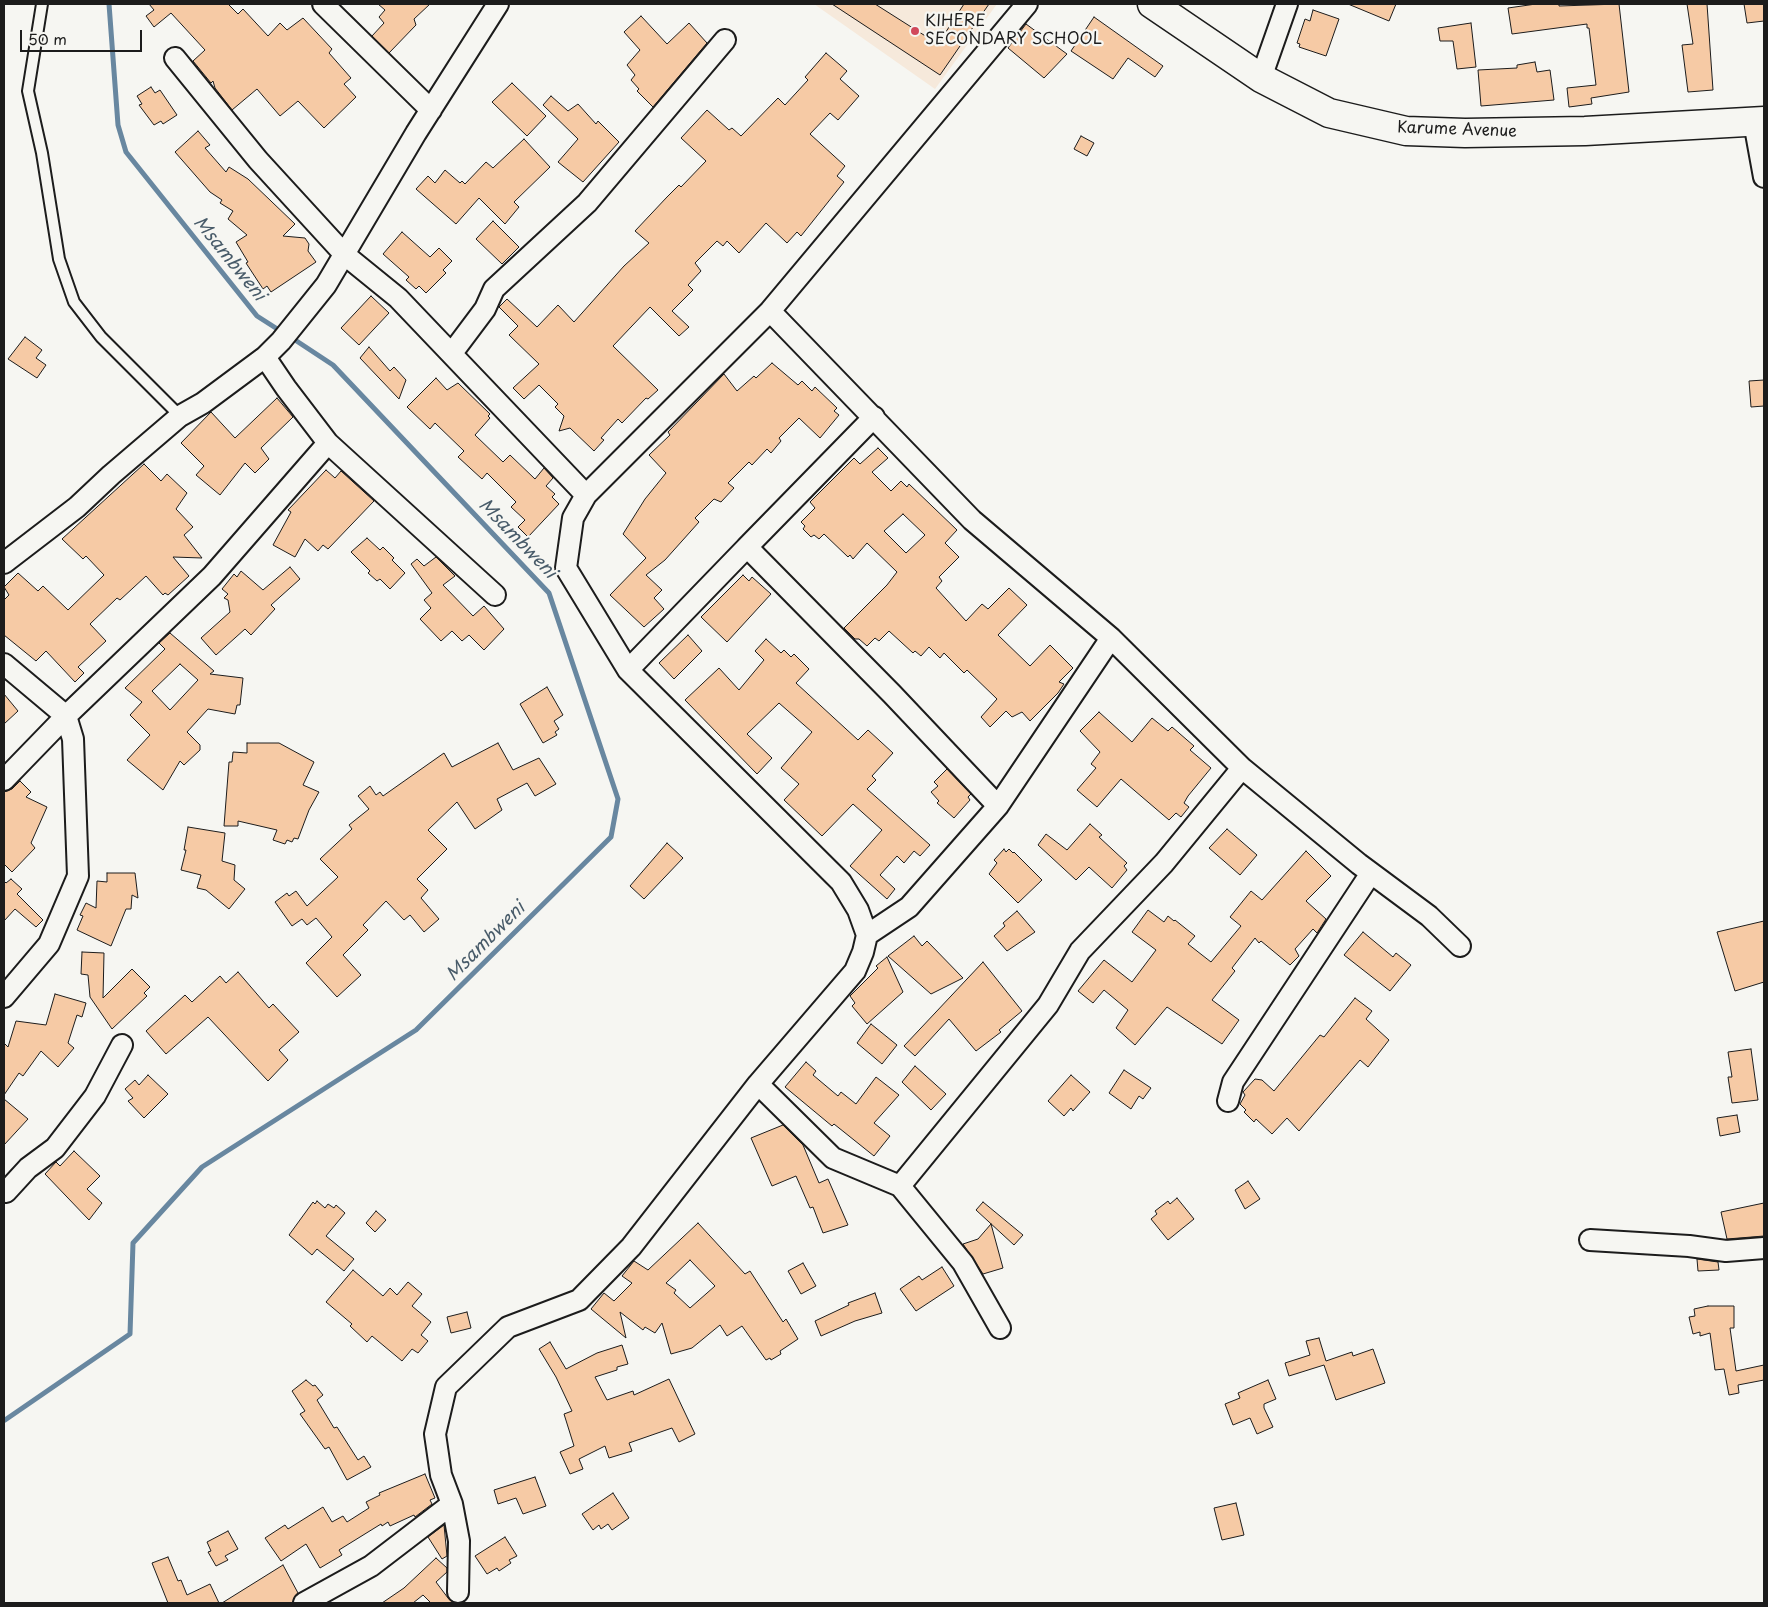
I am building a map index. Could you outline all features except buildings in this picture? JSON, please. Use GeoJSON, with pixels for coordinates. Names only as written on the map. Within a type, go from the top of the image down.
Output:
{"type":"FeatureCollection","features":[{"type":"Feature","properties":{"kind":"main road","name":"Karume Avenue"},"geometry":{"type":"LineString","coordinates":[[1152,4],[1261,78],[1329,113],[1406,131],[1465,133],[1585,131],[1759,121]]}},
{"type":"Feature","properties":{"kind":"street"},"geometry":{"type":"LineString","coordinates":[[323,4],[431,110]]}},
{"type":"Feature","properties":{"kind":"street"},"geometry":{"type":"LineString","coordinates":[[4,563],[77,508],[111,475],[180,416],[203,403],[266,357],[326,285],[431,110],[498,4]]}},
{"type":"Feature","properties":{"kind":"street"},"geometry":{"type":"LineString","coordinates":[[458,1592],[458,1541],[452,1504],[441,1475],[436,1434],[446,1387],[508,1328],[579,1300],[632,1247],[758,1084],[854,971],[864,952],[867,935],[858,910],[841,882],[628,670],[566,568],[573,518],[586,495],[770,310],[1027,4]]}},
{"type":"Feature","properties":{"kind":"street"},"geometry":{"type":"LineString","coordinates":[[1261,78],[1287,4]]}},
{"type":"Feature","properties":{"kind":"street"},"geometry":{"type":"LineString","coordinates":[[452,353],[485,309],[494,289],[587,203],[726,40]]}},
{"type":"Feature","properties":{"kind":"street"},"geometry":{"type":"LineString","coordinates":[[174,58],[258,160],[344,255],[398,298],[586,495]]}},
{"type":"Feature","properties":{"kind":"street"},"geometry":{"type":"LineString","coordinates":[[1759,121],[1764,177]]}},
{"type":"Feature","properties":{"kind":"street"},"geometry":{"type":"LineString","coordinates":[[770,310],[972,520],[1111,638],[1242,768],[1371,873],[1430,916],[1460,946]]}},
{"type":"Feature","properties":{"kind":"street"},"geometry":{"type":"LineString","coordinates":[[266,357],[286,388],[328,443],[495,595]]}},
{"type":"Feature","properties":{"kind":"street"},"geometry":{"type":"LineString","coordinates":[[628,670],[874,417]]}},
{"type":"Feature","properties":{"kind":"street"},"geometry":{"type":"LineString","coordinates":[[4,780],[66,716],[212,576],[328,443]]}},
{"type":"Feature","properties":{"kind":"street"},"geometry":{"type":"LineString","coordinates":[[747,547],[892,694],[998,806]]}},
{"type":"Feature","properties":{"kind":"street"},"geometry":{"type":"LineString","coordinates":[[867,935],[909,907],[998,806],[1111,638]]}},
{"type":"Feature","properties":{"kind":"street"},"geometry":{"type":"LineString","coordinates":[[4,664],[66,716],[74,739],[78,876],[49,944],[4,997]]}},
{"type":"Feature","properties":{"kind":"street"},"geometry":{"type":"LineString","coordinates":[[900,1186],[1048,1005],[1080,951],[1164,863],[1242,768]]}},
{"type":"Feature","properties":{"kind":"street"},"geometry":{"type":"LineString","coordinates":[[1228,1101],[1233,1082],[1371,873]]}},
{"type":"Feature","properties":{"kind":"street"},"geometry":{"type":"LineString","coordinates":[[4,1193],[28,1168],[55,1148],[95,1096],[122,1045]]}},
{"type":"Feature","properties":{"kind":"street"},"geometry":{"type":"LineString","coordinates":[[758,1084],[832,1158],[900,1186],[963,1262],[1000,1328]]}},
{"type":"Feature","properties":{"kind":"street"},"geometry":{"type":"LineString","coordinates":[[1590,1240],[1689,1246],[1726,1251],[1764,1248]]}},
{"type":"Feature","properties":{"kind":"street"},"geometry":{"type":"LineString","coordinates":[[304,1603],[371,1566],[452,1504]]}},
{"type":"Feature","properties":{"kind":"lane"},"geometry":{"type":"LineString","coordinates":[[42,4],[28,91],[42,153],[59,259],[74,302],[101,337],[180,416]]}},
{"type":"Feature","properties":{"kind":"shaded area","name":"KIHERE SECONDARY SCHOOL"},"geometry":{"type":"Polygon","coordinates":[[[814,4],[997,4],[935,89],[814,4]]]}},
{"type":"Feature","properties":{"kind":"waterway","name":"Msambweni"},"geometry":{"type":"LineString","coordinates":[[109,4],[118,125],[126,152],[257,316],[282,332]]}},
{"type":"Feature","properties":{"kind":"waterway","name":"Msambweni"},"geometry":{"type":"LineString","coordinates":[[5,1420],[130,1334],[133,1243],[202,1167],[416,1030],[611,837],[618,799],[549,593],[333,365],[289,336]]}},
{"type":"Feature","properties":{"kind":"place","name":"KIHERE SECONDARY SCHOOL"},"geometry":{"type":"Point","coordinates":[915,31]}}]}
